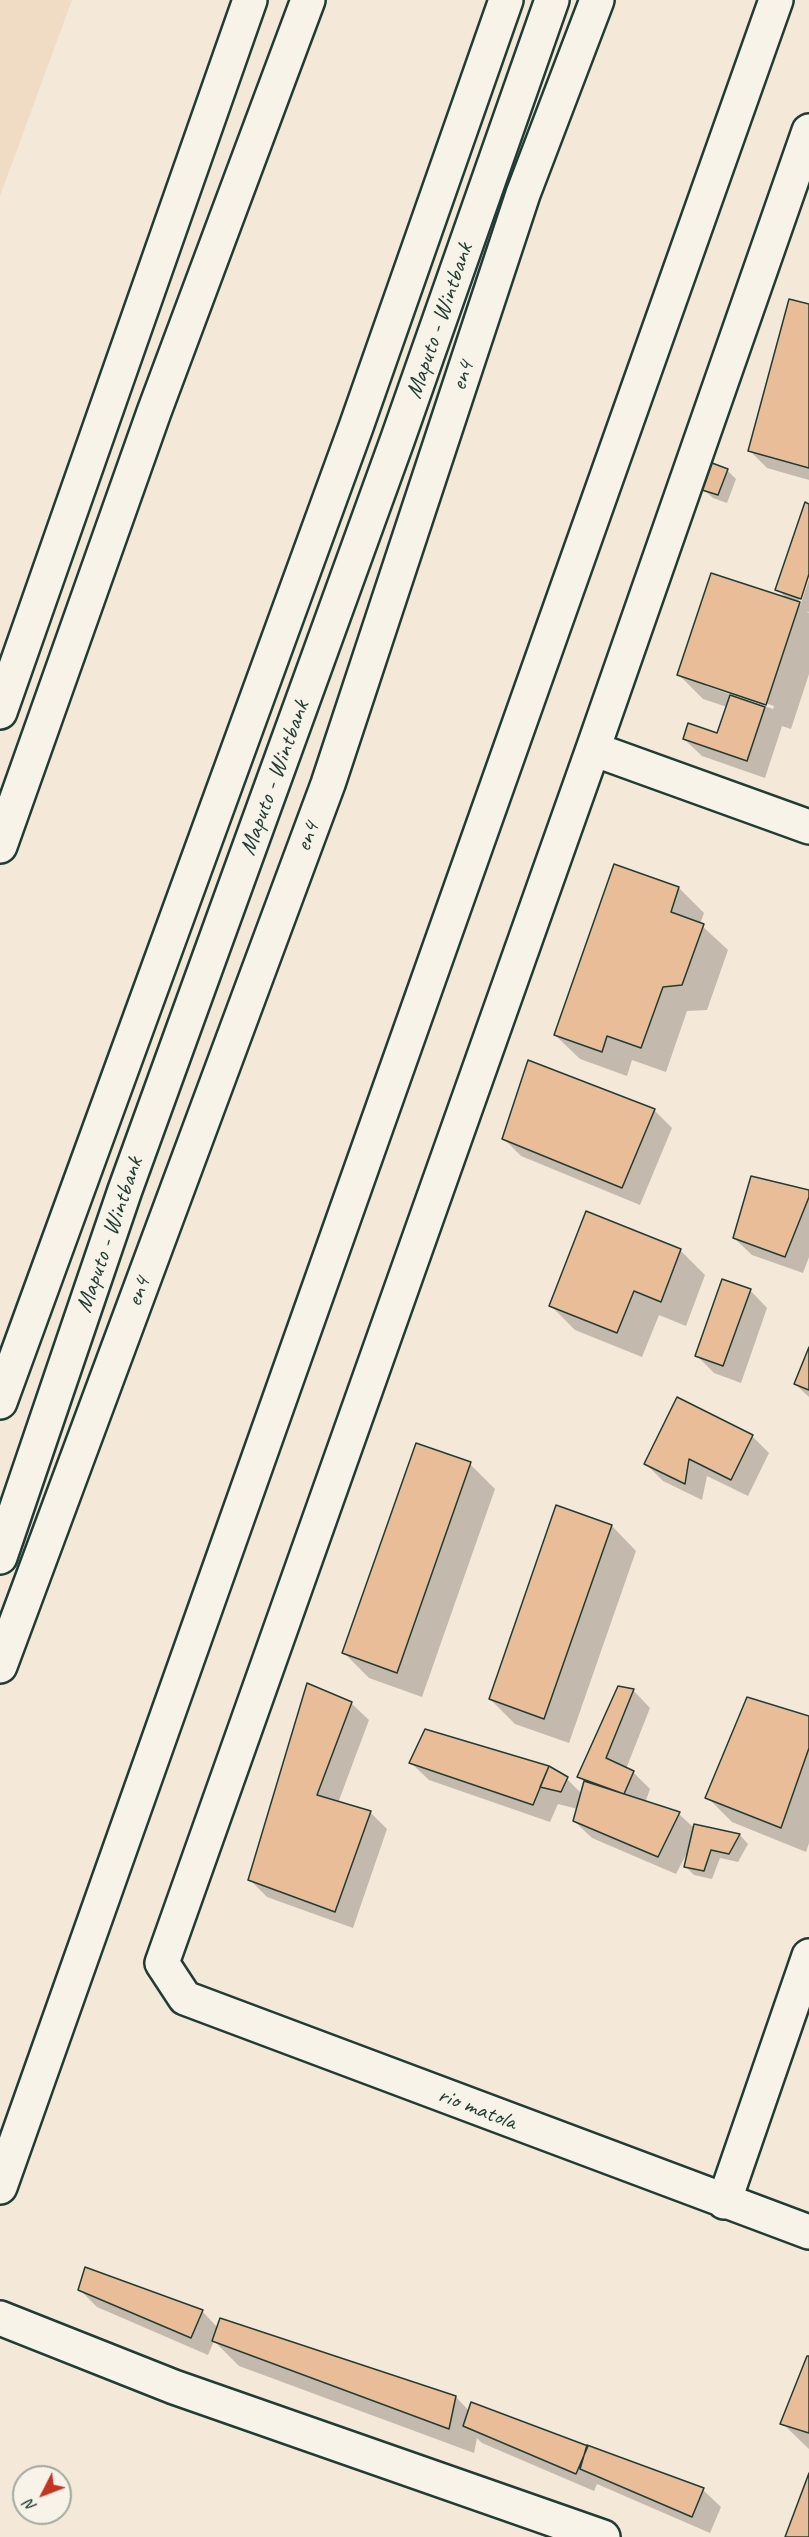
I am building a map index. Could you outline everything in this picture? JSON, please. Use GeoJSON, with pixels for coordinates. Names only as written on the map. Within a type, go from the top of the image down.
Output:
{"type":"FeatureCollection","features":[{"type":"Feature","properties":{"kind":"main road"},"geometry":{"type":"LineString","coordinates":[[0,712],[250,0]]}},
{"type":"Feature","properties":{"kind":"main road"},"geometry":{"type":"LineString","coordinates":[[0,846],[154,412],[308,0]]}},
{"type":"Feature","properties":{"kind":"main road","name":"Maputo - Wintbank"},"geometry":{"type":"LineString","coordinates":[[0,1402],[356,427],[506,0]]}},
{"type":"Feature","properties":{"kind":"main road","name":"Maputo - Wintbank"},"geometry":{"type":"LineString","coordinates":[[0,1557],[125,1190],[398,441],[552,0]]}},
{"type":"Feature","properties":{"kind":"main road","name":"en4"},"geometry":{"type":"LineString","coordinates":[[0,1666],[328,784],[523,194],[597,0]]}},
{"type":"Feature","properties":{"kind":"main road"},"geometry":{"type":"LineString","coordinates":[[0,2187],[776,0]]}},
{"type":"Feature","properties":{"kind":"main road"},"geometry":{"type":"LineString","coordinates":[[809,131],[593,749],[809,827]]}},
{"type":"Feature","properties":{"kind":"main road","name":"rio matola"},"geometry":{"type":"LineString","coordinates":[[593,749],[162,1963],[184,1998],[723,2202],[809,2232]]}},
{"type":"Feature","properties":{"kind":"main road"},"geometry":{"type":"LineString","coordinates":[[723,2202],[809,1956]]}},
{"type":"Feature","properties":{"kind":"main road"},"geometry":{"type":"LineString","coordinates":[[0,2318],[174,2388],[603,2537]]}},
{"type":"Feature","properties":{"kind":"shaded area"},"geometry":{"type":"Polygon","coordinates":[[[0,0],[72,0],[0,196],[0,0]]]}},
{"type":"Feature","properties":{"kind":"building"},"geometry":{"type":"Polygon","coordinates":[[[789,299],[809,304],[809,468],[748,451],[789,299]]]}},
{"type":"Feature","properties":{"kind":"building"},"geometry":{"type":"Polygon","coordinates":[[[712,463],[728,469],[718,495],[702,490],[712,463]]]}},
{"type":"Feature","properties":{"kind":"building"},"geometry":{"type":"Polygon","coordinates":[[[805,502],[809,504],[809,574],[801,599],[775,590],[805,502]]]}},
{"type":"Feature","properties":{"kind":"building"},"geometry":{"type":"Polygon","coordinates":[[[711,573],[800,602],[766,705],[677,675],[711,573]]]}},
{"type":"Feature","properties":{"kind":"building"},"geometry":{"type":"Polygon","coordinates":[[[730,695],[765,707],[747,761],[683,739],[688,723],[717,733],[730,695]]]}},
{"type":"Feature","properties":{"kind":"building"},"geometry":{"type":"Polygon","coordinates":[[[614,864],[679,887],[671,912],[704,924],[682,985],[663,987],[641,1048],[607,1036],[602,1052],[554,1035],[614,864]]]}},
{"type":"Feature","properties":{"kind":"building"},"geometry":{"type":"Polygon","coordinates":[[[528,1060],[655,1109],[622,1188],[502,1139],[528,1060]]]}},
{"type":"Feature","properties":{"kind":"building"},"geometry":{"type":"Polygon","coordinates":[[[751,1176],[809,1190],[809,1197],[785,1257],[733,1238],[751,1176]]]}},
{"type":"Feature","properties":{"kind":"building"},"geometry":{"type":"Polygon","coordinates":[[[586,1211],[681,1249],[661,1302],[634,1291],[617,1333],[549,1306],[586,1211]]]}},
{"type":"Feature","properties":{"kind":"building"},"geometry":{"type":"Polygon","coordinates":[[[722,1279],[751,1289],[723,1366],[695,1356],[722,1279]]]}},
{"type":"Feature","properties":{"kind":"building"},"geometry":{"type":"Polygon","coordinates":[[[809,1347],[809,1390],[794,1384],[809,1347]]]}},
{"type":"Feature","properties":{"kind":"building"},"geometry":{"type":"Polygon","coordinates":[[[677,1397],[753,1435],[731,1480],[689,1459],[685,1484],[644,1464],[677,1397]]]}},
{"type":"Feature","properties":{"kind":"building"},"geometry":{"type":"Polygon","coordinates":[[[416,1443],[471,1462],[397,1673],[342,1653],[416,1443]]]}},
{"type":"Feature","properties":{"kind":"building"},"geometry":{"type":"Polygon","coordinates":[[[556,1505],[612,1525],[544,1719],[489,1699],[556,1505]]]}},
{"type":"Feature","properties":{"kind":"building"},"geometry":{"type":"Polygon","coordinates":[[[307,1683],[352,1702],[317,1795],[371,1811],[335,1912],[248,1880],[307,1683]]]}},
{"type":"Feature","properties":{"kind":"building"},"geometry":{"type":"Polygon","coordinates":[[[618,1686],[634,1689],[606,1758],[634,1771],[624,1794],[577,1777],[618,1686]]]}},
{"type":"Feature","properties":{"kind":"building"},"geometry":{"type":"Polygon","coordinates":[[[747,1697],[809,1716],[809,1748],[781,1828],[705,1798],[747,1697]]]}},
{"type":"Feature","properties":{"kind":"building"},"geometry":{"type":"Polygon","coordinates":[[[425,1729],[549,1766],[533,1805],[409,1763],[425,1729]]]}},
{"type":"Feature","properties":{"kind":"building"},"geometry":{"type":"Polygon","coordinates":[[[549,1766],[568,1777],[561,1792],[540,1787],[549,1766]]]}},
{"type":"Feature","properties":{"kind":"building"},"geometry":{"type":"Polygon","coordinates":[[[584,1781],[680,1812],[658,1857],[573,1821],[584,1781]]]}},
{"type":"Feature","properties":{"kind":"building"},"geometry":{"type":"Polygon","coordinates":[[[694,1824],[740,1834],[729,1854],[711,1850],[704,1871],[684,1867],[694,1824]]]}},
{"type":"Feature","properties":{"kind":"building"},"geometry":{"type":"Polygon","coordinates":[[[85,2267],[203,2310],[191,2338],[78,2290],[85,2267]]]}},
{"type":"Feature","properties":{"kind":"building"},"geometry":{"type":"Polygon","coordinates":[[[220,2318],[456,2396],[449,2429],[212,2341],[220,2318]]]}},
{"type":"Feature","properties":{"kind":"building"},"geometry":{"type":"Polygon","coordinates":[[[807,2356],[809,2356],[809,2433],[780,2424],[807,2356]]]}},
{"type":"Feature","properties":{"kind":"building"},"geometry":{"type":"Polygon","coordinates":[[[471,2402],[588,2446],[576,2474],[463,2426],[471,2402]]]}},
{"type":"Feature","properties":{"kind":"building"},"geometry":{"type":"Polygon","coordinates":[[[587,2445],[704,2488],[692,2517],[580,2469],[587,2445]]]}},
{"type":"Feature","properties":{"kind":"building"},"geometry":{"type":"Polygon","coordinates":[[[809,2473],[809,2537],[785,2537],[809,2473]]]}}]}
